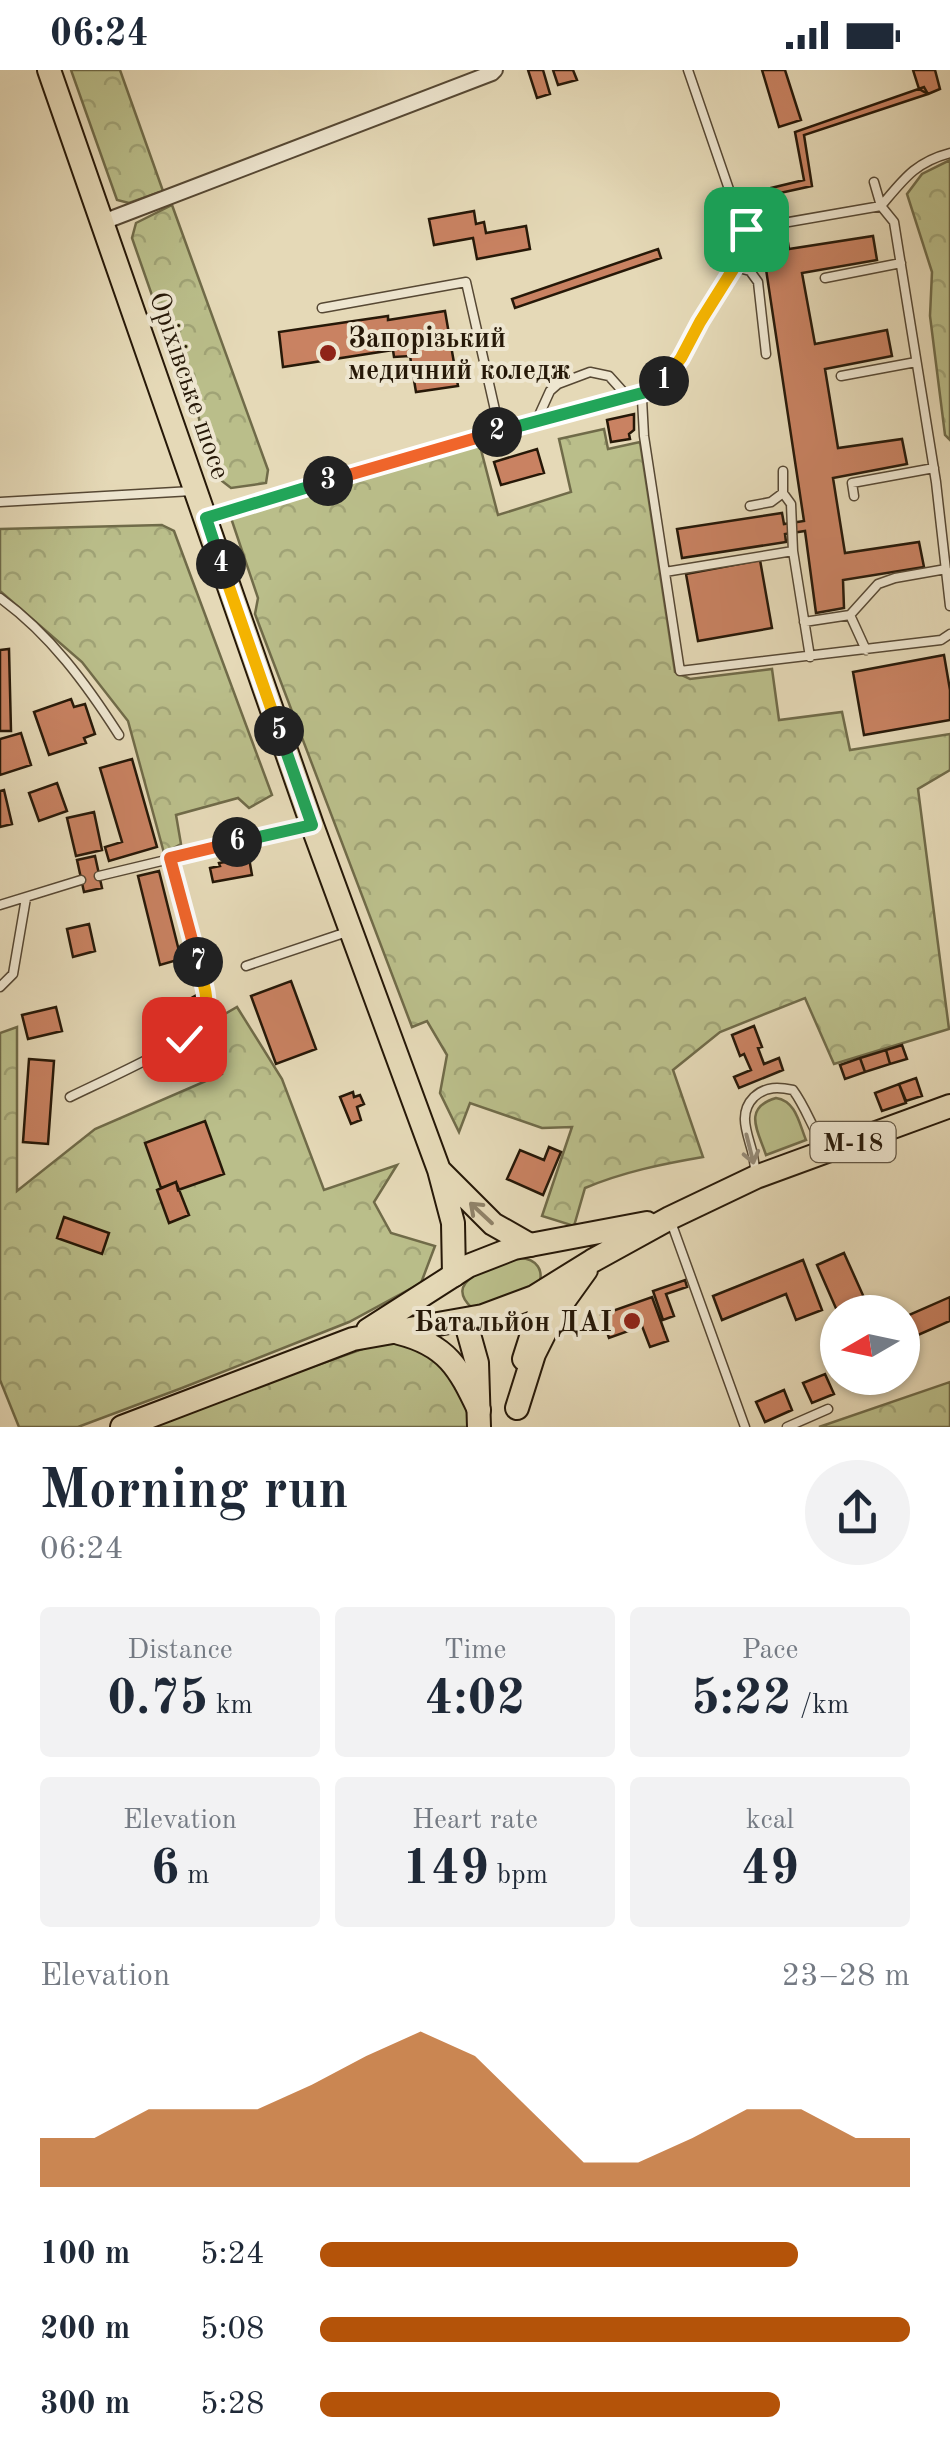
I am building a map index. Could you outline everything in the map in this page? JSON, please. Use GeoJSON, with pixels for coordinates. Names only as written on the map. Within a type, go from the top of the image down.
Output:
{"type":"FeatureCollection","features":[{"type":"Feature","properties":{"kind":"main road","name":"Оріхівське шосе"},"geometry":{"type":"LineString","coordinates":[[49,70],[312,825],[440,1170],[453,1224],[454,1300],[465,1320],[476,1362],[479,1418]]}},
{"type":"Feature","properties":{"kind":"main road","name":"М-18"},"geometry":{"type":"LineString","coordinates":[[122,1427],[353,1339],[484,1316],[517,1304],[670,1218],[756,1178],[950,1106]]}},
{"type":"Feature","properties":{"kind":"main road","name":"Оріхівське шосе"},"geometry":{"type":"LineString","coordinates":[[440,1170],[493,1224],[530,1245]]}},
{"type":"Feature","properties":{"kind":"main road","name":"М-18"},"geometry":{"type":"LineString","coordinates":[[353,1339],[468,1266],[514,1248],[670,1218]]}},
{"type":"Feature","properties":{"kind":"main road"},"geometry":{"type":"LineString","coordinates":[[517,1418],[525,1354],[550,1274],[543,1254],[530,1245]]}},
{"type":"Feature","properties":{"kind":"main road"},"geometry":{"type":"LineString","coordinates":[[517,1418],[534,1354],[553,1316],[592,1262]]}},
{"type":"Feature","properties":{"kind":"main road"},"geometry":{"type":"LineString","coordinates":[[391,1331],[418,1338],[442,1352],[462,1373],[479,1418]]}},
{"type":"Feature","properties":{"kind":"street"},"geometry":{"type":"LineString","coordinates":[[104,222],[495,70]]}},
{"type":"Feature","properties":{"kind":"lane"},"geometry":{"type":"LineString","coordinates":[[206,518],[646,392],[662,384],[742,255],[742,230],[688,70]]}},
{"type":"Feature","properties":{"kind":"lane"},"geometry":{"type":"LineString","coordinates":[[742,230],[881,206],[911,171],[950,153]]}},
{"type":"Feature","properties":{"kind":"lane"},"geometry":{"type":"LineString","coordinates":[[874,182],[881,206],[894,222],[934,468],[950,606]]}},
{"type":"Feature","properties":{"kind":"lane"},"geometry":{"type":"LineString","coordinates":[[826,278],[900,263]]}},
{"type":"Feature","properties":{"kind":"lane"},"geometry":{"type":"LineString","coordinates":[[735,267],[750,271],[758,282],[766,354]]}},
{"type":"Feature","properties":{"kind":"lane"},"geometry":{"type":"LineString","coordinates":[[322,308],[466,282],[500,432]]}},
{"type":"Feature","properties":{"kind":"lane"},"geometry":{"type":"LineString","coordinates":[[841,376],[916,362]]}},
{"type":"Feature","properties":{"kind":"lane"},"geometry":{"type":"LineString","coordinates":[[535,424],[550,391],[590,372],[608,376],[627,396]]}},
{"type":"Feature","properties":{"kind":"lane"},"geometry":{"type":"LineString","coordinates":[[646,392],[642,399],[644,436],[680,671],[942,640],[950,634]]}},
{"type":"Feature","properties":{"kind":"lane"},"geometry":{"type":"LineString","coordinates":[[854,496],[852,483],[934,468]]}},
{"type":"Feature","properties":{"kind":"lane"},"geometry":{"type":"LineString","coordinates":[[784,471],[784,493],[791,504],[793,552],[810,657]]}},
{"type":"Feature","properties":{"kind":"lane"},"geometry":{"type":"LineString","coordinates":[[0,502],[196,491]]}},
{"type":"Feature","properties":{"kind":"lane"},"geometry":{"type":"LineString","coordinates":[[750,506],[771,502],[784,493]]}},
{"type":"Feature","properties":{"kind":"lane"},"geometry":{"type":"LineString","coordinates":[[664,572],[793,552]]}},
{"type":"Feature","properties":{"kind":"lane"},"geometry":{"type":"LineString","coordinates":[[804,622],[850,615],[878,584],[946,569]]}},
{"type":"Feature","properties":{"kind":"lane"},"geometry":{"type":"LineString","coordinates":[[0,598],[70,665],[119,736]]}},
{"type":"Feature","properties":{"kind":"lane"},"geometry":{"type":"LineString","coordinates":[[850,615],[866,650]]}},
{"type":"Feature","properties":{"kind":"lane"},"geometry":{"type":"LineString","coordinates":[[99,876],[312,825]]}},
{"type":"Feature","properties":{"kind":"lane"},"geometry":{"type":"LineString","coordinates":[[70,1097],[184,1039],[201,1026],[208,1001],[170,858]]}},
{"type":"Feature","properties":{"kind":"lane"},"geometry":{"type":"LineString","coordinates":[[0,905],[82,880]]}},
{"type":"Feature","properties":{"kind":"lane"},"geometry":{"type":"LineString","coordinates":[[0,987],[13,974],[26,898]]}},
{"type":"Feature","properties":{"kind":"lane"},"geometry":{"type":"LineString","coordinates":[[246,966],[351,930]]}},
{"type":"Feature","properties":{"kind":"lane"},"geometry":{"type":"LineString","coordinates":[[756,1178],[745,1110],[764,1090],[793,1090],[806,1107],[813,1131],[828,1151]]}},
{"type":"Feature","properties":{"kind":"lane"},"geometry":{"type":"LineString","coordinates":[[670,1218],[745,1427]]}},
{"type":"Feature","properties":{"kind":"lane"},"geometry":{"type":"LineString","coordinates":[[787,1427],[828,1409]]}},
{"type":"Feature","properties":{"kind":"green space"},"geometry":{"type":"Polygon","coordinates":[[[71,70],[120,70],[163,191],[129,203],[117,200],[71,70]]]}},
{"type":"Feature","properties":{"kind":"green space"},"geometry":{"type":"Polygon","coordinates":[[[950,160],[950,440],[945,435],[930,316],[932,272],[907,194],[922,174],[950,160]]]}},
{"type":"Feature","properties":{"kind":"green space"},"geometry":{"type":"Polygon","coordinates":[[[172,205],[268,470],[266,483],[231,488],[222,481],[202,433],[190,375],[163,327],[132,238],[136,223],[172,205]]]}},
{"type":"Feature","properties":{"kind":"green space"},"geometry":{"type":"Polygon","coordinates":[[[604,429],[608,449],[640,442],[675,672],[690,679],[772,669],[779,720],[842,712],[850,750],[950,734],[950,770],[918,789],[949,1029],[834,1064],[805,998],[720,1032],[673,1070],[703,1157],[643,1169],[585,1188],[574,1226],[542,1216],[572,1127],[542,1128],[470,1103],[459,1132],[440,1093],[447,1055],[427,1021],[412,1027],[255,614],[258,598],[230,515],[479,442],[498,515],[571,492],[559,439],[604,429]]]}},
{"type":"Feature","properties":{"kind":"green space"},"geometry":{"type":"Polygon","coordinates":[[[162,525],[174,531],[272,795],[249,808],[238,798],[176,815],[181,844],[164,853],[128,721],[82,662],[0,591],[0,529],[162,525]]]}},
{"type":"Feature","properties":{"kind":"green space"},"geometry":{"type":"Polygon","coordinates":[[[237,1007],[282,1079],[324,1190],[397,1165],[374,1202],[391,1233],[435,1246],[421,1283],[349,1322],[78,1427],[19,1427],[0,1380],[0,1033],[17,1027],[17,1191],[95,1129],[222,1074],[211,1022],[237,1007]]]}},
{"type":"Feature","properties":{"kind":"green space"},"geometry":{"type":"Polygon","coordinates":[[[776,1098],[792,1108],[806,1140],[766,1155],[756,1114],[765,1102],[776,1098]]]}},
{"type":"Feature","properties":{"kind":"green space"},"geometry":{"type":"Polygon","coordinates":[[[520,1258],[538,1266],[539,1285],[472,1308],[464,1298],[467,1281],[487,1269],[520,1258]]]}},
{"type":"Feature","properties":{"kind":"green space"},"geometry":{"type":"Polygon","coordinates":[[[385,1341],[418,1344],[464,1383],[473,1427],[142,1427],[385,1341]]]}},
{"type":"Feature","properties":{"kind":"green space"},"geometry":{"type":"Polygon","coordinates":[[[950,1382],[950,1427],[819,1427],[920,1395],[950,1382]]]}},
{"type":"Feature","properties":{"kind":"building"},"geometry":{"type":"Polygon","coordinates":[[[528,70],[543,70],[550,94],[537,98],[528,70]]]}},
{"type":"Feature","properties":{"kind":"building"},"geometry":{"type":"Polygon","coordinates":[[[553,70],[573,70],[577,80],[558,85],[553,70]]]}},
{"type":"Feature","properties":{"kind":"building"},"geometry":{"type":"Polygon","coordinates":[[[762,70],[785,70],[801,120],[779,127],[762,70]]]}},
{"type":"Feature","properties":{"kind":"building"},"geometry":{"type":"Polygon","coordinates":[[[913,70],[935,70],[940,89],[928,94],[919,89],[913,70]]]}},
{"type":"Feature","properties":{"kind":"building"},"geometry":{"type":"Polygon","coordinates":[[[924,87],[928,94],[804,135],[812,186],[780,193],[789,249],[782,251],[771,188],[804,180],[795,132],[924,87]]]}},
{"type":"Feature","properties":{"kind":"building"},"geometry":{"type":"Polygon","coordinates":[[[474,211],[476,224],[484,222],[486,233],[526,226],[530,249],[477,259],[473,238],[434,245],[429,219],[474,211]]]}},
{"type":"Feature","properties":{"kind":"building"},"geometry":{"type":"Polygon","coordinates":[[[873,236],[877,260],[802,273],[815,344],[887,330],[892,356],[825,369],[838,448],[902,439],[907,464],[833,478],[845,553],[919,542],[924,567],[843,580],[844,608],[816,613],[805,531],[785,534],[786,542],[682,558],[677,529],[782,513],[784,524],[804,521],[764,256],[873,236]]]}},
{"type":"Feature","properties":{"kind":"building"},"geometry":{"type":"Polygon","coordinates":[[[658,249],[661,258],[515,308],[512,299],[658,249]]]}},
{"type":"Feature","properties":{"kind":"building","name":"Запорізький медичний коледж"},"geometry":{"type":"Polygon","coordinates":[[[445,311],[458,386],[416,392],[410,356],[394,357],[393,350],[283,367],[279,332],[445,311]]]}},
{"type":"Feature","properties":{"kind":"building"},"geometry":{"type":"Polygon","coordinates":[[[634,414],[630,439],[611,442],[607,420],[634,414]]]}},
{"type":"Feature","properties":{"kind":"building"},"geometry":{"type":"Polygon","coordinates":[[[537,449],[544,473],[501,485],[494,462],[537,449]]]}},
{"type":"Feature","properties":{"kind":"building"},"geometry":{"type":"Polygon","coordinates":[[[760,560],[772,628],[698,641],[686,574],[760,560]]]}},
{"type":"Feature","properties":{"kind":"building"},"geometry":{"type":"Polygon","coordinates":[[[9,649],[11,731],[0,731],[0,650],[9,649]]]}},
{"type":"Feature","properties":{"kind":"building"},"geometry":{"type":"Polygon","coordinates":[[[944,655],[950,720],[864,735],[853,672],[944,655]]]}},
{"type":"Feature","properties":{"kind":"building"},"geometry":{"type":"Polygon","coordinates":[[[71,699],[74,707],[85,704],[95,734],[84,738],[86,743],[49,755],[34,712],[71,699]]]}},
{"type":"Feature","properties":{"kind":"building"},"geometry":{"type":"Polygon","coordinates":[[[21,733],[31,765],[0,775],[0,739],[21,733]]]}},
{"type":"Feature","properties":{"kind":"building"},"geometry":{"type":"Polygon","coordinates":[[[132,759],[157,847],[109,861],[105,847],[122,842],[100,768],[132,759]]]}},
{"type":"Feature","properties":{"kind":"building"},"geometry":{"type":"Polygon","coordinates":[[[57,783],[67,811],[39,821],[29,793],[57,783]]]}},
{"type":"Feature","properties":{"kind":"building"},"geometry":{"type":"Polygon","coordinates":[[[4,790],[12,824],[0,827],[0,791],[4,790]]]}},
{"type":"Feature","properties":{"kind":"building"},"geometry":{"type":"Polygon","coordinates":[[[94,812],[102,850],[76,856],[67,818],[94,812]]]}},
{"type":"Feature","properties":{"kind":"building"},"geometry":{"type":"Polygon","coordinates":[[[95,856],[102,888],[84,892],[77,860],[95,856]]]}},
{"type":"Feature","properties":{"kind":"building"},"geometry":{"type":"Polygon","coordinates":[[[249,858],[252,875],[213,882],[210,868],[249,858]]]}},
{"type":"Feature","properties":{"kind":"building"},"geometry":{"type":"Polygon","coordinates":[[[159,871],[181,959],[160,965],[138,876],[159,871]]]}},
{"type":"Feature","properties":{"kind":"building"},"geometry":{"type":"Polygon","coordinates":[[[89,924],[95,951],[73,957],[67,929],[89,924]]]}},
{"type":"Feature","properties":{"kind":"building"},"geometry":{"type":"Polygon","coordinates":[[[291,981],[316,1049],[276,1064],[251,996],[291,981]]]}},
{"type":"Feature","properties":{"kind":"building"},"geometry":{"type":"Polygon","coordinates":[[[195,996],[198,1011],[170,1026],[167,1018],[175,1015],[172,1009],[195,996]]]}},
{"type":"Feature","properties":{"kind":"building"},"geometry":{"type":"Polygon","coordinates":[[[56,1007],[62,1031],[28,1039],[22,1015],[56,1007]]]}},
{"type":"Feature","properties":{"kind":"building"},"geometry":{"type":"Polygon","coordinates":[[[754,1026],[764,1064],[779,1058],[783,1070],[739,1088],[734,1077],[751,1070],[732,1035],[754,1026]]]}},
{"type":"Feature","properties":{"kind":"building"},"geometry":{"type":"Polygon","coordinates":[[[902,1045],[907,1059],[890,1064],[886,1050],[902,1045]]]}},
{"type":"Feature","properties":{"kind":"building"},"geometry":{"type":"Polygon","coordinates":[[[886,1050],[890,1064],[865,1072],[860,1058],[886,1050]]]}},
{"type":"Feature","properties":{"kind":"building"},"geometry":{"type":"Polygon","coordinates":[[[860,1058],[865,1072],[845,1079],[840,1065],[860,1058]]]}},
{"type":"Feature","properties":{"kind":"building"},"geometry":{"type":"Polygon","coordinates":[[[29,1059],[54,1061],[48,1144],[23,1142],[29,1059]]]}},
{"type":"Feature","properties":{"kind":"building"},"geometry":{"type":"Polygon","coordinates":[[[916,1078],[922,1096],[906,1101],[899,1084],[916,1078]]]}},
{"type":"Feature","properties":{"kind":"building"},"geometry":{"type":"Polygon","coordinates":[[[899,1084],[906,1103],[882,1111],[875,1093],[899,1084]]]}},
{"type":"Feature","properties":{"kind":"building"},"geometry":{"type":"Polygon","coordinates":[[[353,1092],[354,1097],[360,1095],[364,1104],[357,1107],[361,1120],[351,1124],[340,1097],[353,1092]]]}},
{"type":"Feature","properties":{"kind":"building"},"geometry":{"type":"Polygon","coordinates":[[[205,1121],[224,1174],[178,1190],[176,1182],[161,1188],[145,1143],[205,1121]]]}},
{"type":"Feature","properties":{"kind":"building"},"geometry":{"type":"Polygon","coordinates":[[[549,1147],[561,1152],[543,1195],[507,1179],[520,1150],[544,1160],[549,1147]]]}},
{"type":"Feature","properties":{"kind":"building"},"geometry":{"type":"Polygon","coordinates":[[[176,1182],[189,1215],[169,1223],[157,1190],[176,1182]]]}},
{"type":"Feature","properties":{"kind":"building"},"geometry":{"type":"Polygon","coordinates":[[[64,1217],[109,1233],[102,1254],[57,1238],[64,1217]]]}},
{"type":"Feature","properties":{"kind":"building"},"geometry":{"type":"Polygon","coordinates":[[[844,1253],[863,1295],[830,1295],[817,1265],[844,1253]]]}},
{"type":"Feature","properties":{"kind":"building"},"geometry":{"type":"Polygon","coordinates":[[[803,1260],[820,1311],[796,1320],[786,1294],[722,1320],[713,1296],[803,1260]]]}},
{"type":"Feature","properties":{"kind":"building"},"geometry":{"type":"Polygon","coordinates":[[[685,1280],[687,1287],[666,1294],[674,1316],[663,1320],[653,1291],[685,1280]]]}},
{"type":"Feature","properties":{"kind":"building","name":"Батальйон ДАI"},"geometry":{"type":"Polygon","coordinates":[[[652,1297],[668,1341],[650,1347],[642,1326],[609,1338],[601,1315],[652,1297]]]}},
{"type":"Feature","properties":{"kind":"building"},"geometry":{"type":"Polygon","coordinates":[[[950,1297],[950,1321],[920,1334],[920,1310],[950,1297]]]}},
{"type":"Feature","properties":{"kind":"building"},"geometry":{"type":"Polygon","coordinates":[[[820,1376],[820,1395],[832,1395],[812,1403],[803,1383],[820,1376]]]}},
{"type":"Feature","properties":{"kind":"building"},"geometry":{"type":"Polygon","coordinates":[[[784,1390],[792,1410],[765,1422],[756,1402],[784,1390]]]}},
{"type":"Feature","properties":{"kind":"place","name":"Запорізький медичний коледж"},"geometry":{"type":"Point","coordinates":[328,353]}},
{"type":"Feature","properties":{"kind":"place","name":"Батальйон ДАI"},"geometry":{"type":"Point","coordinates":[632,1321]}},
{"type":"Feature","properties":{"kind":"route"},"geometry":{"type":"LineString","coordinates":[[184,1039],[201,1026],[208,1001],[170,858],[312,825],[206,518],[373,467],[646,392],[662,384],[742,255],[742,230],[746,229]]}}]}
